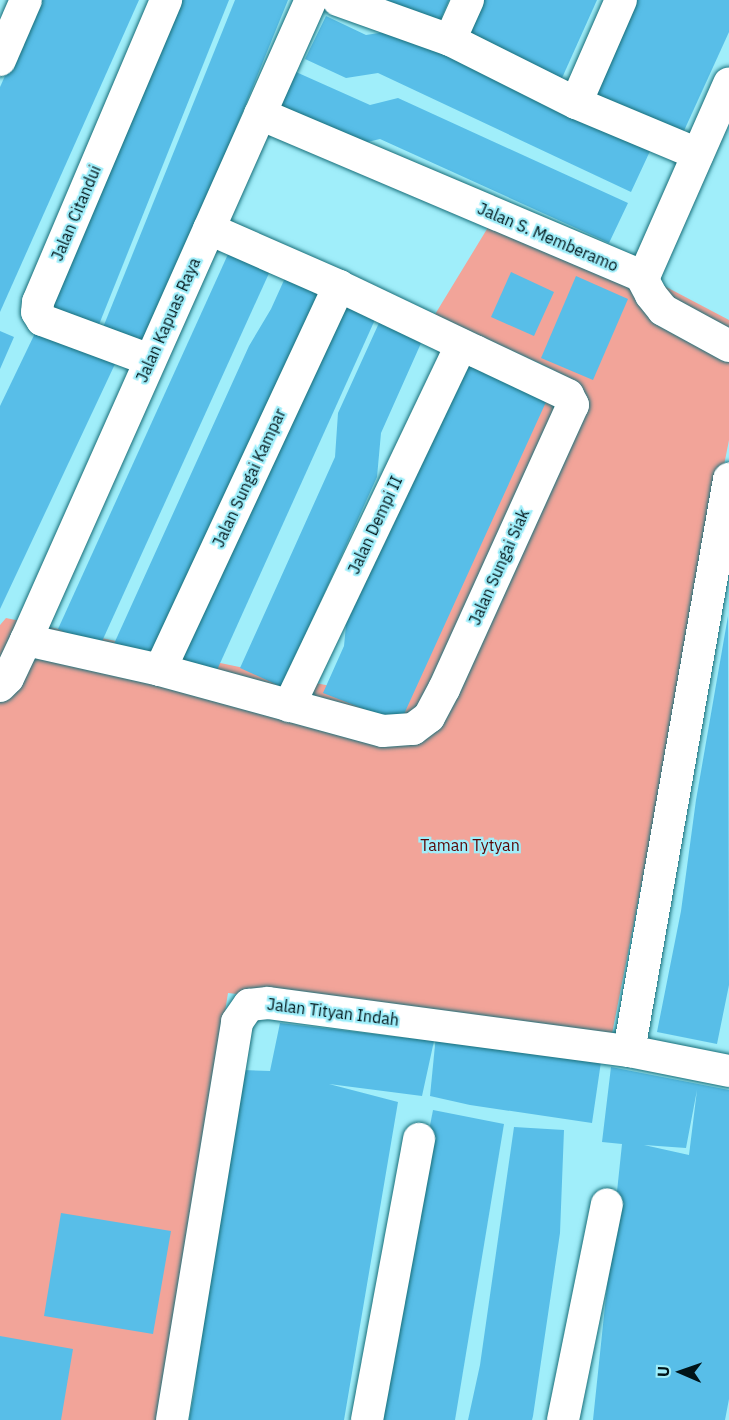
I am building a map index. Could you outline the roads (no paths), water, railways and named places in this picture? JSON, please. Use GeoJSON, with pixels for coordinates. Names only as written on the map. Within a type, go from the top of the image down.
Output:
{"type":"FeatureCollection","features":[{"type":"Feature","properties":{"kind":"street"},"geometry":{"type":"LineString","coordinates":[[0,60],[26,0]]}},
{"type":"Feature","properties":{"kind":"street","name":"Jalan Citandui"},"geometry":{"type":"LineString","coordinates":[[150,360],[42,320],[38,312],[38,303],[166,0]]}},
{"type":"Feature","properties":{"kind":"street","name":"Jalan Kapuas Raya"},"geometry":{"type":"LineString","coordinates":[[0,686],[8,678],[26,640],[311,0]]}},
{"type":"Feature","properties":{"kind":"street"},"geometry":{"type":"LineString","coordinates":[[338,0],[450,40],[576,103],[698,154]]}},
{"type":"Feature","properties":{"kind":"street"},"geometry":{"type":"LineString","coordinates":[[450,40],[468,0]]}},
{"type":"Feature","properties":{"kind":"street"},"geometry":{"type":"LineString","coordinates":[[576,103],[621,0]]}},
{"type":"Feature","properties":{"kind":"street"},"geometry":{"type":"LineString","coordinates":[[729,84],[646,272],[641,276],[651,296],[663,310],[729,346]]}},
{"type":"Feature","properties":{"kind":"street","name":"Jalan S. Memberamo"},"geometry":{"type":"LineString","coordinates":[[260,114],[641,276]]}},
{"type":"Feature","properties":{"kind":"street","name":"Jalan Sungai Siak"},"geometry":{"type":"LineString","coordinates":[[26,640],[160,670],[383,731],[413,729],[429,717],[444,689],[573,405],[568,395],[339,286],[209,230]]}},
{"type":"Feature","properties":{"kind":"street","name":"Jalan Sungai Kampar"},"geometry":{"type":"LineString","coordinates":[[160,670],[339,286]]}},
{"type":"Feature","properties":{"kind":"street","name":"Jalan Dempi II"},"geometry":{"type":"LineString","coordinates":[[290,706],[460,345]]}},
{"type":"Feature","properties":{"kind":"street"},"geometry":{"type":"LineString","coordinates":[[630,1051],[729,479]]}},
{"type":"Feature","properties":{"kind":"street","name":"Jalan Tityan Indah"},"geometry":{"type":"LineString","coordinates":[[172,1420],[237,1022],[249,1005],[268,1003],[630,1051],[729,1071]]}},
{"type":"Feature","properties":{"kind":"street"},"geometry":{"type":"LineString","coordinates":[[367,1420],[419,1139]]}},
{"type":"Feature","properties":{"kind":"street"},"geometry":{"type":"LineString","coordinates":[[563,1420],[607,1204]]}},
{"type":"Feature","properties":{"kind":"park label","name":"Taman Tytyan"},"geometry":{"type":"Point","coordinates":[470,845]}}]}
